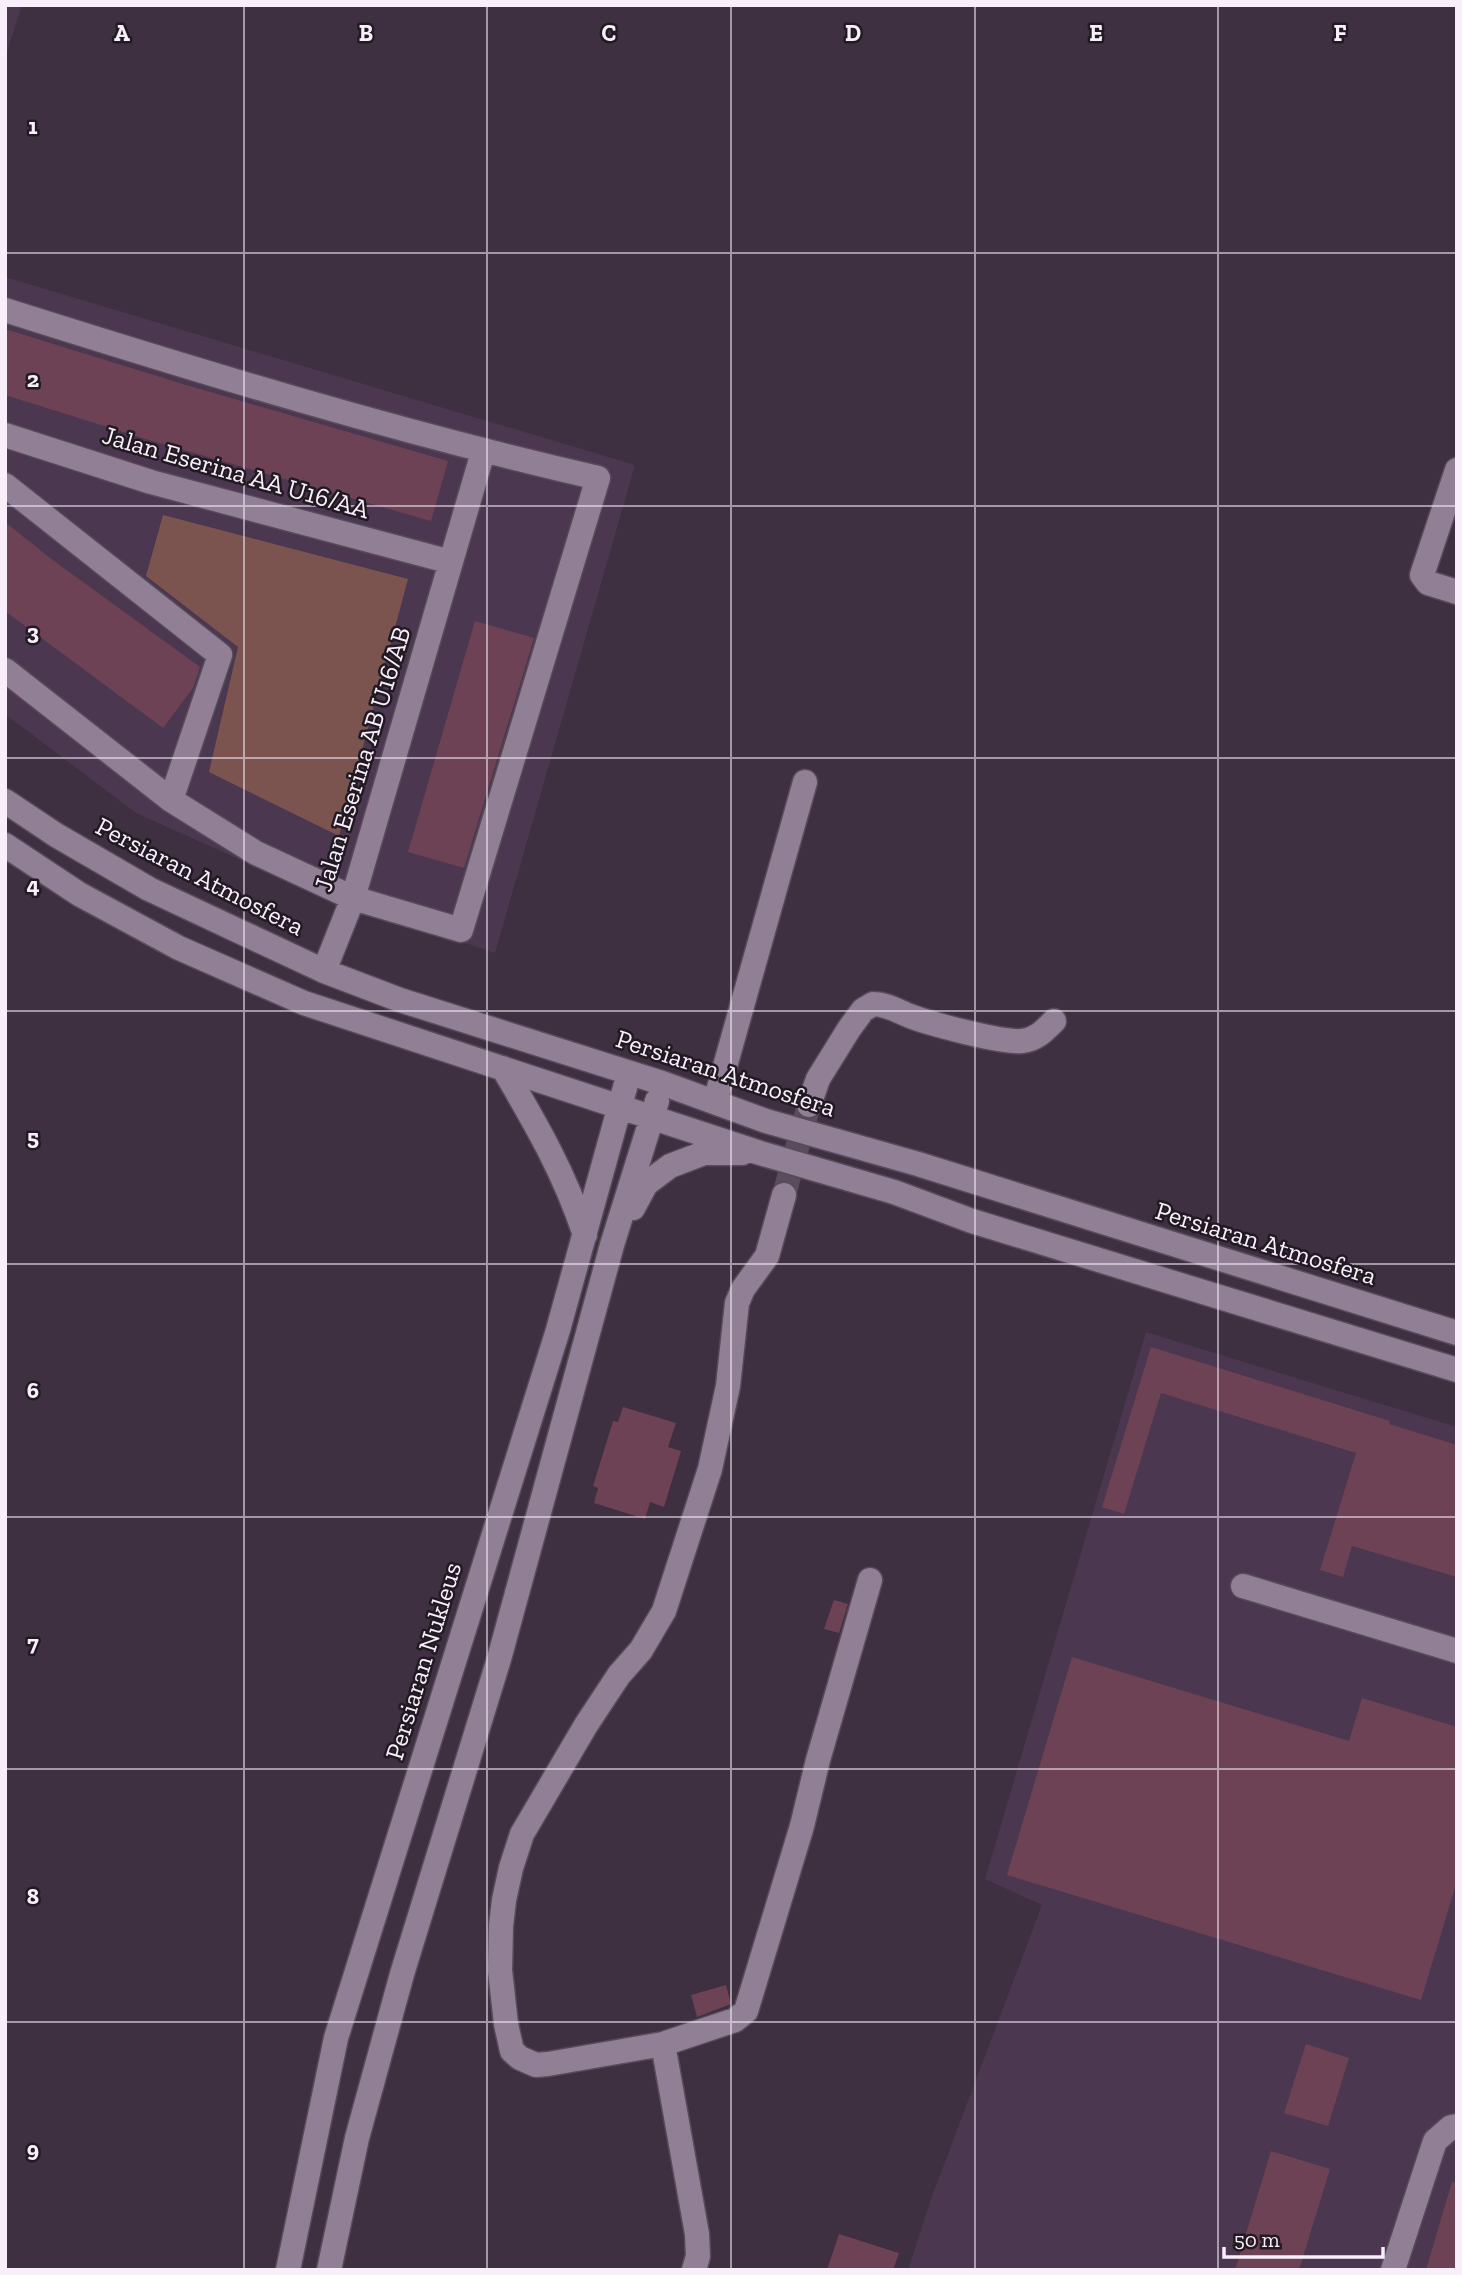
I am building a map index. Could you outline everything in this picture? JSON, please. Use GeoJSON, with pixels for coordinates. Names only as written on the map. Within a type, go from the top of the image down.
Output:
{"type":"FeatureCollection","features":[{"type":"Feature","properties":{"kind":"street"},"geometry":{"type":"LineString","coordinates":[[5,310],[180,366],[483,452],[598,478],[461,930],[353,898],[256,853],[171,800],[5,670]]}},
{"type":"Feature","properties":{"kind":"street","name":"Jalan Eserina AA U16/AA"},"geometry":{"type":"LineString","coordinates":[[5,435],[151,482],[451,562]]}},
{"type":"Feature","properties":{"kind":"street","name":"Jalan Eserina AB U16/AB"},"geometry":{"type":"LineString","coordinates":[[324,971],[353,898],[483,452]]}},
{"type":"Feature","properties":{"kind":"street"},"geometry":{"type":"LineString","coordinates":[[1457,470],[1422,575],[1428,583],[1457,592]]}},
{"type":"Feature","properties":{"kind":"street"},"geometry":{"type":"LineString","coordinates":[[5,485],[220,655],[171,800]]}},
{"type":"Feature","properties":{"kind":"street"},"geometry":{"type":"LineString","coordinates":[[715,1102],[805,782]]}},
{"type":"Feature","properties":{"kind":"street","name":"Persiaran Atmosfera"},"geometry":{"type":"LineString","coordinates":[[5,801],[55,835],[149,889],[324,971],[400,1000],[662,1083],[766,1121],[918,1164],[1457,1333]]}},
{"type":"Feature","properties":{"kind":"street"},"geometry":{"type":"LineString","coordinates":[[5,845],[79,894],[179,948],[304,1003],[760,1153],[894,1192],[972,1221],[1457,1370]]}},
{"type":"Feature","properties":{"kind":"street"},"geometry":{"type":"LineString","coordinates":[[809,1105],[818,1079],[849,1029],[863,1010],[873,1004],[987,1036],[1023,1041],[1040,1036],[1054,1021]]}},
{"type":"Feature","properties":{"kind":"street"},"geometry":{"type":"LineString","coordinates":[[503,1068],[551,1150],[585,1235]]}},
{"type":"Feature","properties":{"kind":"street","name":"Persiaran Nukleus"},"geometry":{"type":"LineString","coordinates":[[288,2270],[336,2038],[554,1344],[629,1073]]}},
{"type":"Feature","properties":{"kind":"street"},"geometry":{"type":"LineString","coordinates":[[329,2270],[357,2138],[395,1999],[499,1659],[612,1245],[662,1083]]}},
{"type":"Feature","properties":{"kind":"street"},"geometry":{"type":"LineString","coordinates":[[612,1245],[646,1184],[670,1166],[704,1153],[760,1153]]}},
{"type":"Feature","properties":{"kind":"street"},"geometry":{"type":"LineString","coordinates":[[785,1195],[767,1256],[743,1289],[737,1303],[728,1386],[710,1469],[663,1611],[641,1650],[602,1699],[522,1834],[511,1868],[504,1900],[500,1970],[512,2051],[520,2058],[536,2065],[548,2064],[663,2044],[735,2020],[746,2011],[802,1826],[818,1760],[870,1580]]}},
{"type":"Feature","properties":{"kind":"street"},"geometry":{"type":"LineString","coordinates":[[1243,1586],[1457,1651]]}},
{"type":"Feature","properties":{"kind":"street"},"geometry":{"type":"LineString","coordinates":[[663,2044],[697,2234],[698,2256],[694,2270]]}},
{"type":"Feature","properties":{"kind":"street"},"geometry":{"type":"LineString","coordinates":[[1393,2270],[1435,2141],[1451,2127],[1457,2126]]}},
{"type":"Feature","properties":{"kind":"shaded area"},"geometry":{"type":"Polygon","coordinates":[[[5,5],[22,5],[5,58],[5,5]]]}},
{"type":"Feature","properties":{"kind":"shaded area"},"geometry":{"type":"Polygon","coordinates":[[[5,277],[635,465],[495,953],[303,888],[136,813],[5,714],[5,277]]]}},
{"type":"Feature","properties":{"kind":"shaded area"},"geometry":{"type":"Polygon","coordinates":[[[163,515],[408,579],[339,836],[209,772],[238,647],[146,576],[163,515]]]}},
{"type":"Feature","properties":{"kind":"shaded area"},"geometry":{"type":"Polygon","coordinates":[[[1146,1332],[1457,1427],[1457,2270],[908,2270],[931,2199],[1042,1905],[985,1879],[1146,1332]]]}},
{"type":"Feature","properties":{"kind":"building"},"geometry":{"type":"Polygon","coordinates":[[[5,329],[448,461],[431,521],[149,440],[5,395],[5,329]]]}},
{"type":"Feature","properties":{"kind":"building"},"geometry":{"type":"Polygon","coordinates":[[[5,522],[200,667],[193,688],[163,728],[5,611],[5,522]]]}},
{"type":"Feature","properties":{"kind":"building"},"geometry":{"type":"Polygon","coordinates":[[[475,621],[534,638],[464,868],[408,852],[475,621]]]}},
{"type":"Feature","properties":{"kind":"building"},"geometry":{"type":"Polygon","coordinates":[[[1151,1347],[1390,1421],[1389,1424],[1457,1445],[1457,1577],[1352,1546],[1343,1577],[1320,1570],[1356,1453],[1161,1393],[1124,1514],[1102,1507],[1151,1347]]]}},
{"type":"Feature","properties":{"kind":"building"},"geometry":{"type":"Polygon","coordinates":[[[623,1407],[676,1423],[668,1447],[681,1451],[664,1507],[650,1502],[645,1519],[594,1503],[598,1488],[593,1486],[613,1421],[618,1422],[623,1407]]]}},
{"type":"Feature","properties":{"kind":"building"},"geometry":{"type":"Polygon","coordinates":[[[834,1600],[848,1604],[839,1633],[824,1629],[834,1600]]]}},
{"type":"Feature","properties":{"kind":"building"},"geometry":{"type":"Polygon","coordinates":[[[1072,1657],[1349,1741],[1362,1698],[1457,1727],[1457,1881],[1421,2000],[1007,1875],[1072,1657]]]}},
{"type":"Feature","properties":{"kind":"building"},"geometry":{"type":"Polygon","coordinates":[[[726,1985],[731,2004],[697,2017],[691,1995],[726,1985]]]}},
{"type":"Feature","properties":{"kind":"building"},"geometry":{"type":"Polygon","coordinates":[[[1306,2044],[1349,2058],[1328,2126],[1284,2113],[1306,2044]]]}},
{"type":"Feature","properties":{"kind":"building"},"geometry":{"type":"Polygon","coordinates":[[[1271,2151],[1330,2169],[1299,2270],[1235,2270],[1271,2151]]]}},
{"type":"Feature","properties":{"kind":"building"},"geometry":{"type":"Polygon","coordinates":[[[1452,2182],[1457,2183],[1457,2270],[1426,2270],[1452,2182]]]}},
{"type":"Feature","properties":{"kind":"building"},"geometry":{"type":"Polygon","coordinates":[[[839,2234],[899,2253],[893,2270],[827,2270],[839,2234]]]}},
{"type":"Feature","properties":{"kind":"tunnel"},"geometry":{"type":"LineString","coordinates":[[784,1195],[809,1105]]}}]}
